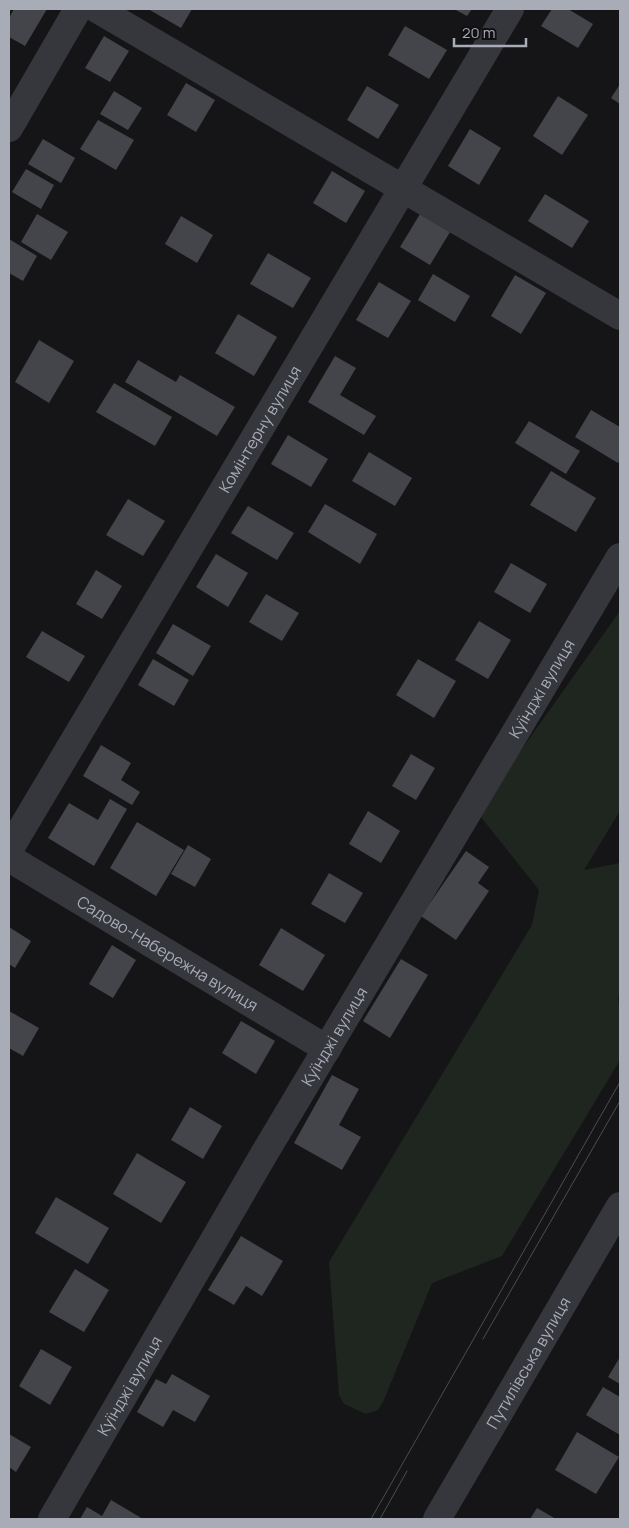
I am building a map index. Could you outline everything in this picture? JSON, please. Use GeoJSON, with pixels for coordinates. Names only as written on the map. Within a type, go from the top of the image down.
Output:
{"type":"FeatureCollection","features":[{"type":"Feature","properties":{"kind":"street"},"geometry":{"type":"LineString","coordinates":[[9,128],[78,9]]}},
{"type":"Feature","properties":{"kind":"street"},"geometry":{"type":"LineString","coordinates":[[96,9],[620,316]]}},
{"type":"Feature","properties":{"kind":"street","name":"Комінтерну вулиця"},"geometry":{"type":"LineString","coordinates":[[9,850],[510,9]]}},
{"type":"Feature","properties":{"kind":"street","name":"Куїнджі вулиця"},"geometry":{"type":"LineString","coordinates":[[52,1519],[327,1049],[620,557]]}},
{"type":"Feature","properties":{"kind":"street","name":"Садово-Набережна вулиця"},"geometry":{"type":"LineString","coordinates":[[9,858],[327,1049]]}},
{"type":"Feature","properties":{"kind":"street","name":"Путилівська вулиця"},"geometry":{"type":"LineString","coordinates":[[437,1519],[620,1206]]}},
{"type":"Feature","properties":{"kind":"shaded area"},"geometry":{"type":"Polygon","coordinates":[[[620,611],[620,811],[584,870],[620,863],[620,992],[618,997],[620,1060],[502,1256],[432,1283],[383,1402],[378,1410],[366,1414],[344,1404],[339,1395],[329,1262],[532,925],[539,890],[477,812],[620,611]]]}},
{"type":"Feature","properties":{"kind":"building"},"geometry":{"type":"Polygon","coordinates":[[[14,9],[47,9],[25,46],[9,37],[9,18],[14,9]]]}},
{"type":"Feature","properties":{"kind":"building"},"geometry":{"type":"Polygon","coordinates":[[[148,9],[192,9],[181,28],[148,9]]]}},
{"type":"Feature","properties":{"kind":"building"},"geometry":{"type":"Polygon","coordinates":[[[454,9],[472,9],[467,16],[454,9]]]}},
{"type":"Feature","properties":{"kind":"building"},"geometry":{"type":"Polygon","coordinates":[[[552,9],[568,9],[593,24],[578,48],[541,26],[552,9]]]}},
{"type":"Feature","properties":{"kind":"building"},"geometry":{"type":"Polygon","coordinates":[[[405,26],[447,50],[429,79],[388,55],[405,26]]]}},
{"type":"Feature","properties":{"kind":"building"},"geometry":{"type":"Polygon","coordinates":[[[104,36],[129,51],[110,82],[85,68],[104,36]]]}},
{"type":"Feature","properties":{"kind":"building"},"geometry":{"type":"Polygon","coordinates":[[[186,83],[215,100],[196,132],[167,115],[186,83]]]}},
{"type":"Feature","properties":{"kind":"building"},"geometry":{"type":"Polygon","coordinates":[[[620,84],[620,104],[611,98],[620,84]]]}},
{"type":"Feature","properties":{"kind":"building"},"geometry":{"type":"Polygon","coordinates":[[[367,86],[399,105],[378,139],[347,120],[367,86]]]}},
{"type":"Feature","properties":{"kind":"building"},"geometry":{"type":"Polygon","coordinates":[[[114,91],[142,108],[128,130],[100,114],[114,91]]]}},
{"type":"Feature","properties":{"kind":"building"},"geometry":{"type":"Polygon","coordinates":[[[558,96],[588,115],[562,155],[533,136],[558,96]]]}},
{"type":"Feature","properties":{"kind":"building"},"geometry":{"type":"Polygon","coordinates":[[[98,120],[134,140],[116,170],[80,149],[98,120]]]}},
{"type":"Feature","properties":{"kind":"building"},"geometry":{"type":"Polygon","coordinates":[[[470,129],[501,148],[479,185],[448,166],[470,129]]]}},
{"type":"Feature","properties":{"kind":"building"},"geometry":{"type":"Polygon","coordinates":[[[43,139],[75,158],[61,183],[28,164],[43,139]]]}},
{"type":"Feature","properties":{"kind":"building"},"geometry":{"type":"Polygon","coordinates":[[[26,169],[54,185],[41,209],[12,192],[26,169]]]}},
{"type":"Feature","properties":{"kind":"building"},"geometry":{"type":"Polygon","coordinates":[[[332,171],[365,191],[346,223],[313,203],[332,171]]]}},
{"type":"Feature","properties":{"kind":"building"},"geometry":{"type":"Polygon","coordinates":[[[545,194],[589,221],[572,248],[528,221],[545,194]]]}},
{"type":"Feature","properties":{"kind":"building"},"geometry":{"type":"Polygon","coordinates":[[[37,214],[68,232],[51,260],[21,242],[37,214]]]}},
{"type":"Feature","properties":{"kind":"building"},"geometry":{"type":"Polygon","coordinates":[[[420,214],[450,232],[430,265],[400,247],[420,214]]]}},
{"type":"Feature","properties":{"kind":"building"},"geometry":{"type":"Polygon","coordinates":[[[181,216],[213,235],[197,263],[165,244],[181,216]]]}},
{"type":"Feature","properties":{"kind":"building"},"geometry":{"type":"Polygon","coordinates":[[[9,239],[37,256],[23,281],[9,273],[9,239]]]}},
{"type":"Feature","properties":{"kind":"building"},"geometry":{"type":"Polygon","coordinates":[[[268,253],[311,278],[293,308],[250,284],[268,253]]]}},
{"type":"Feature","properties":{"kind":"building"},"geometry":{"type":"Polygon","coordinates":[[[433,274],[470,296],[455,322],[418,300],[433,274]]]}},
{"type":"Feature","properties":{"kind":"building"},"geometry":{"type":"Polygon","coordinates":[[[515,275],[546,293],[521,334],[491,316],[515,275]]]}},
{"type":"Feature","properties":{"kind":"building"},"geometry":{"type":"Polygon","coordinates":[[[379,282],[411,301],[388,338],[356,320],[379,282]]]}},
{"type":"Feature","properties":{"kind":"building"},"geometry":{"type":"Polygon","coordinates":[[[238,314],[277,337],[254,376],[215,353],[238,314]]]}},
{"type":"Feature","properties":{"kind":"building"},"geometry":{"type":"Polygon","coordinates":[[[39,340],[74,361],[49,403],[15,382],[39,340]]]}},
{"type":"Feature","properties":{"kind":"building"},"geometry":{"type":"Polygon","coordinates":[[[335,356],[356,368],[340,395],[376,416],[364,435],[308,402],[335,356]]]}},
{"type":"Feature","properties":{"kind":"building"},"geometry":{"type":"Polygon","coordinates":[[[138,360],[176,382],[180,375],[235,407],[217,436],[125,382],[138,360]]]}},
{"type":"Feature","properties":{"kind":"building"},"geometry":{"type":"Polygon","coordinates":[[[114,383],[172,417],[155,446],[96,412],[114,383]]]}},
{"type":"Feature","properties":{"kind":"building"},"geometry":{"type":"Polygon","coordinates":[[[591,410],[620,427],[620,460],[618,463],[575,437],[591,410]]]}},
{"type":"Feature","properties":{"kind":"building"},"geometry":{"type":"Polygon","coordinates":[[[529,421],[580,451],[566,474],[515,443],[529,421]]]}},
{"type":"Feature","properties":{"kind":"building"},"geometry":{"type":"Polygon","coordinates":[[[288,435],[328,459],[311,487],[271,464],[288,435]]]}},
{"type":"Feature","properties":{"kind":"building"},"geometry":{"type":"Polygon","coordinates":[[[369,452],[412,478],[395,506],[352,481],[369,452]]]}},
{"type":"Feature","properties":{"kind":"building"},"geometry":{"type":"Polygon","coordinates":[[[551,471],[596,498],[576,532],[530,505],[551,471]]]}},
{"type":"Feature","properties":{"kind":"building"},"geometry":{"type":"Polygon","coordinates":[[[128,499],[165,521],[143,556],[106,535],[128,499]]]}},
{"type":"Feature","properties":{"kind":"building"},"geometry":{"type":"Polygon","coordinates":[[[325,504],[377,534],[360,564],[308,532],[325,504]]]}},
{"type":"Feature","properties":{"kind":"building"},"geometry":{"type":"Polygon","coordinates":[[[248,506],[294,533],[277,560],[231,533],[248,506]]]}},
{"type":"Feature","properties":{"kind":"building"},"geometry":{"type":"Polygon","coordinates":[[[216,554],[248,573],[228,607],[196,587],[216,554]]]}},
{"type":"Feature","properties":{"kind":"building"},"geometry":{"type":"Polygon","coordinates":[[[511,563],[547,584],[530,613],[494,592],[511,563]]]}},
{"type":"Feature","properties":{"kind":"building"},"geometry":{"type":"Polygon","coordinates":[[[96,570],[122,586],[102,619],[76,604],[96,570]]]}},
{"type":"Feature","properties":{"kind":"building"},"geometry":{"type":"Polygon","coordinates":[[[266,594],[299,613],[282,641],[249,622],[266,594]]]}},
{"type":"Feature","properties":{"kind":"building"},"geometry":{"type":"Polygon","coordinates":[[[479,621],[511,640],[488,679],[455,660],[479,621]]]}},
{"type":"Feature","properties":{"kind":"building"},"geometry":{"type":"Polygon","coordinates":[[[173,624],[211,646],[193,676],[156,653],[173,624]]]}},
{"type":"Feature","properties":{"kind":"building"},"geometry":{"type":"Polygon","coordinates":[[[42,631],[85,656],[69,682],[26,657],[42,631]]]}},
{"type":"Feature","properties":{"kind":"building"},"geometry":{"type":"Polygon","coordinates":[[[153,659],[189,680],[174,706],[138,685],[153,659]]]}},
{"type":"Feature","properties":{"kind":"building"},"geometry":{"type":"Polygon","coordinates":[[[418,659],[456,681],[434,718],[396,695],[418,659]]]}},
{"type":"Feature","properties":{"kind":"building"},"geometry":{"type":"Polygon","coordinates":[[[101,745],[131,763],[121,780],[140,792],[132,805],[83,776],[101,745]]]}},
{"type":"Feature","properties":{"kind":"building"},"geometry":{"type":"Polygon","coordinates":[[[411,754],[435,768],[416,800],[392,786],[411,754]]]}},
{"type":"Feature","properties":{"kind":"building"},"geometry":{"type":"Polygon","coordinates":[[[110,799],[127,809],[94,866],[48,838],[69,803],[98,820],[110,799]]]}},
{"type":"Feature","properties":{"kind":"building"},"geometry":{"type":"Polygon","coordinates":[[[368,811],[400,831],[381,863],[349,844],[368,811]]]}},
{"type":"Feature","properties":{"kind":"building"},"geometry":{"type":"Polygon","coordinates":[[[137,822],[184,850],[156,896],[110,868],[137,822]]]}},
{"type":"Feature","properties":{"kind":"building"},"geometry":{"type":"Polygon","coordinates":[[[188,845],[211,859],[195,887],[171,874],[188,845]]]}},
{"type":"Feature","properties":{"kind":"building"},"geometry":{"type":"Polygon","coordinates":[[[466,851],[489,867],[478,883],[489,891],[456,940],[421,916],[466,851]]]}},
{"type":"Feature","properties":{"kind":"building"},"geometry":{"type":"Polygon","coordinates":[[[329,873],[363,893],[345,923],[311,904],[329,873]]]}},
{"type":"Feature","properties":{"kind":"building"},"geometry":{"type":"Polygon","coordinates":[[[9,927],[31,941],[15,968],[9,964],[9,927]]]}},
{"type":"Feature","properties":{"kind":"building"},"geometry":{"type":"Polygon","coordinates":[[[281,928],[325,955],[303,991],[259,965],[281,928]]]}},
{"type":"Feature","properties":{"kind":"building"},"geometry":{"type":"Polygon","coordinates":[[[112,945],[136,960],[113,998],[89,984],[112,945]]]}},
{"type":"Feature","properties":{"kind":"building"},"geometry":{"type":"Polygon","coordinates":[[[401,959],[428,975],[390,1038],[363,1021],[401,959]]]}},
{"type":"Feature","properties":{"kind":"building"},"geometry":{"type":"Polygon","coordinates":[[[9,1011],[39,1028],[23,1056],[9,1048],[9,1011]]]}},
{"type":"Feature","properties":{"kind":"building"},"geometry":{"type":"Polygon","coordinates":[[[241,1021],[275,1041],[256,1074],[222,1053],[241,1021]]]}},
{"type":"Feature","properties":{"kind":"building"},"geometry":{"type":"Polygon","coordinates":[[[332,1075],[359,1089],[339,1125],[361,1137],[342,1170],[294,1143],[332,1075]]]}},
{"type":"Feature","properties":{"kind":"building"},"geometry":{"type":"Polygon","coordinates":[[[190,1107],[222,1126],[203,1159],[171,1140],[190,1107]]]}},
{"type":"Feature","properties":{"kind":"building"},"geometry":{"type":"Polygon","coordinates":[[[137,1153],[186,1182],[161,1223],[113,1194],[137,1153]]]}},
{"type":"Feature","properties":{"kind":"building"},"geometry":{"type":"Polygon","coordinates":[[[56,1197],[109,1228],[88,1264],[35,1233],[56,1197]]]}},
{"type":"Feature","properties":{"kind":"building"},"geometry":{"type":"Polygon","coordinates":[[[241,1236],[283,1261],[262,1296],[246,1286],[234,1305],[208,1290],[241,1236]]]}},
{"type":"Feature","properties":{"kind":"building"},"geometry":{"type":"Polygon","coordinates":[[[75,1269],[109,1290],[84,1332],[49,1312],[75,1269]]]}},
{"type":"Feature","properties":{"kind":"building"},"geometry":{"type":"Polygon","coordinates":[[[41,1349],[72,1367],[50,1405],[19,1386],[41,1349]]]}},
{"type":"Feature","properties":{"kind":"building"},"geometry":{"type":"Polygon","coordinates":[[[620,1357],[620,1384],[608,1377],[620,1357]]]}},
{"type":"Feature","properties":{"kind":"building"},"geometry":{"type":"Polygon","coordinates":[[[172,1374],[210,1396],[195,1422],[173,1410],[163,1427],[137,1412],[156,1379],[166,1384],[172,1374]]]}},
{"type":"Feature","properties":{"kind":"building"},"geometry":{"type":"Polygon","coordinates":[[[603,1387],[620,1397],[620,1435],[586,1415],[603,1387]]]}},
{"type":"Feature","properties":{"kind":"building"},"geometry":{"type":"Polygon","coordinates":[[[577,1432],[619,1457],[596,1494],[555,1470],[577,1432]]]}},
{"type":"Feature","properties":{"kind":"building"},"geometry":{"type":"Polygon","coordinates":[[[9,1434],[31,1447],[16,1472],[9,1467],[9,1434]]]}},
{"type":"Feature","properties":{"kind":"building"},"geometry":{"type":"Polygon","coordinates":[[[111,1500],[143,1519],[80,1519],[87,1507],[102,1516],[111,1500]]]}},
{"type":"Feature","properties":{"kind":"building"},"geometry":{"type":"Polygon","coordinates":[[[537,1508],[556,1519],[530,1519],[537,1508]]]}},
{"type":"Feature","properties":{"kind":"tram line"},"geometry":{"type":"LineString","coordinates":[[371,1519],[620,1082]]}},
{"type":"Feature","properties":{"kind":"tram line"},"geometry":{"type":"LineString","coordinates":[[483,1339],[620,1101]]}},
{"type":"Feature","properties":{"kind":"tram line"},"geometry":{"type":"LineString","coordinates":[[380,1519],[407,1471]]}}]}
